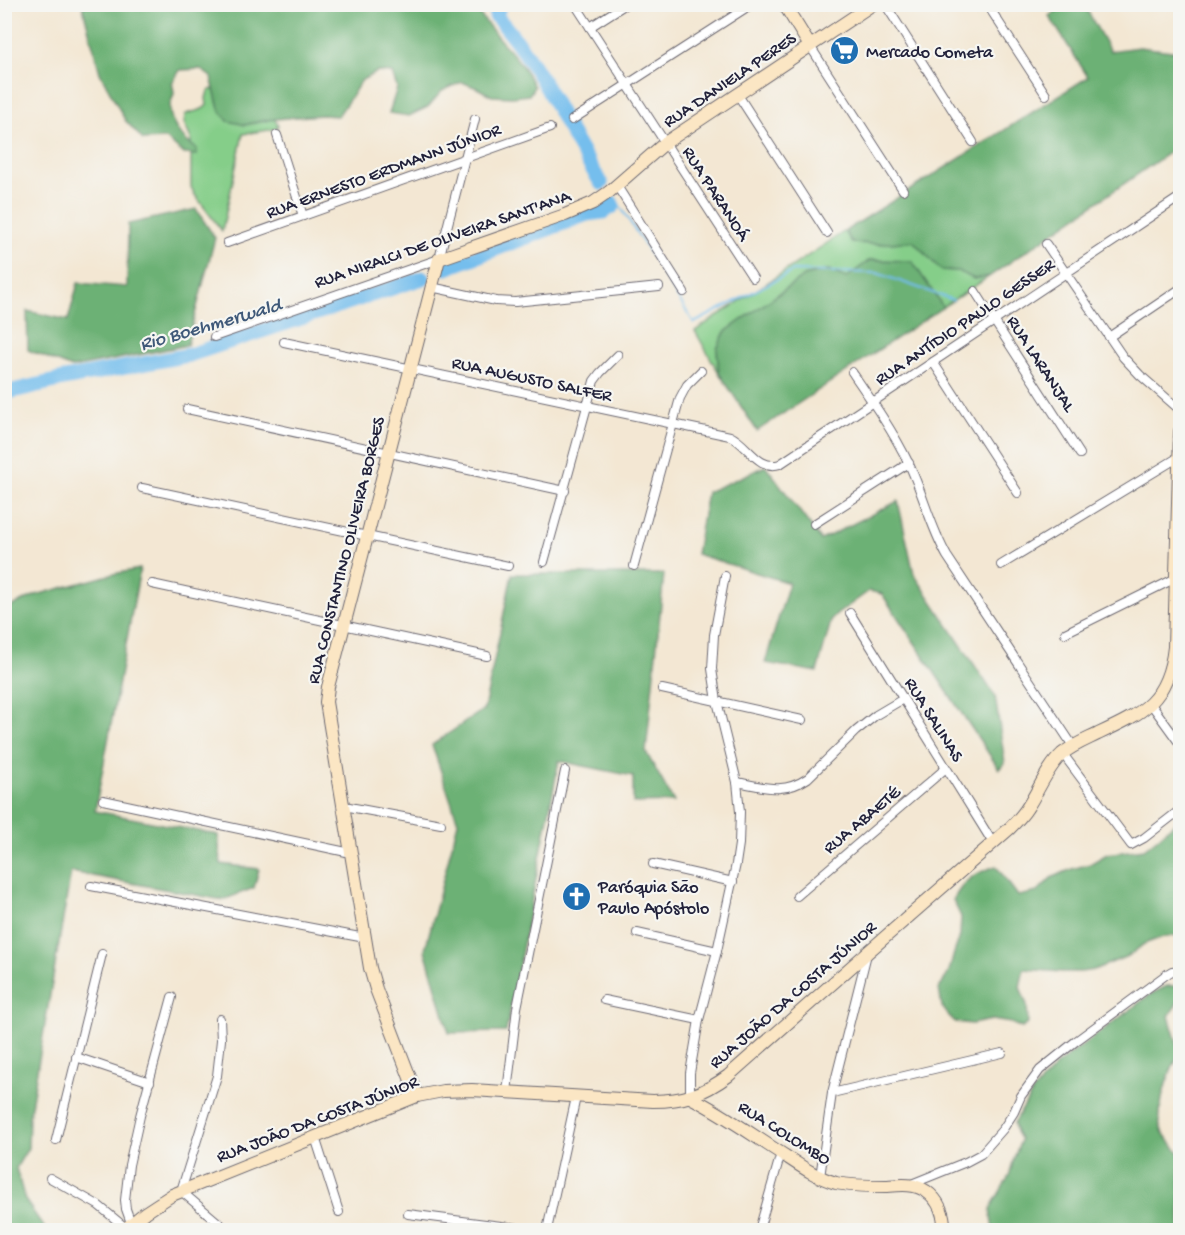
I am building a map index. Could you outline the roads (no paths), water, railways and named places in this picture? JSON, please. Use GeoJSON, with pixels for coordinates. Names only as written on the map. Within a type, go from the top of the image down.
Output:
{"type":"FeatureCollection","features":[{"type":"Feature","properties":{"kind":"street","name":"RUA PARANOÁ"},"geometry":{"type":"LineString","coordinates":[[575,4],[753,278]]}},
{"type":"Feature","properties":{"kind":"street"},"geometry":{"type":"LineString","coordinates":[[590,27],[626,4]]}},
{"type":"Feature","properties":{"kind":"street"},"geometry":{"type":"LineString","coordinates":[[572,120],[752,4]]}},
{"type":"Feature","properties":{"kind":"street"},"geometry":{"type":"LineString","coordinates":[[784,4],[903,190]]}},
{"type":"Feature","properties":{"kind":"street","name":"RUA DANIELA PERES"},"geometry":{"type":"LineString","coordinates":[[665,144],[873,4]]}},
{"type":"Feature","properties":{"kind":"street"},"geometry":{"type":"LineString","coordinates":[[885,4],[974,142]]}},
{"type":"Feature","properties":{"kind":"street"},"geometry":{"type":"LineString","coordinates":[[987,4],[1046,94]]}},
{"type":"Feature","properties":{"kind":"street"},"geometry":{"type":"LineString","coordinates":[[738,95],[827,233]]}},
{"type":"Feature","properties":{"kind":"street","name":"RUA CONSTANTINO OLIVEIRA BORGES"},"geometry":{"type":"LineString","coordinates":[[417,1096],[374,983],[364,938],[326,702],[475,119]]}},
{"type":"Feature","properties":{"kind":"street","name":"RUA ERNESTO ERDMANN JÚNIOR"},"geometry":{"type":"LineString","coordinates":[[227,243],[550,128]]}},
{"type":"Feature","properties":{"kind":"street"},"geometry":{"type":"LineString","coordinates":[[277,135],[303,216]]}},
{"type":"Feature","properties":{"kind":"street","name":"RUA NIRALCI DE OLIVEIRA SANT'ANA"},"geometry":{"type":"LineString","coordinates":[[214,337],[585,207],[602,198],[665,144]]}},
{"type":"Feature","properties":{"kind":"street"},"geometry":{"type":"LineString","coordinates":[[616,186],[684,292]]}},
{"type":"Feature","properties":{"kind":"street","name":"RUA ANTÍDIO PAULO GESSER"},"geometry":{"type":"LineString","coordinates":[[764,464],[770,466],[780,464],[1180,197]]}},
{"type":"Feature","properties":{"kind":"street"},"geometry":{"type":"LineString","coordinates":[[1046,244],[1123,357],[1180,410]]}},
{"type":"Feature","properties":{"kind":"street"},"geometry":{"type":"LineString","coordinates":[[431,287],[488,300],[515,302],[658,287]]}},
{"type":"Feature","properties":{"kind":"street"},"geometry":{"type":"LineString","coordinates":[[1109,337],[1180,289]]}},
{"type":"Feature","properties":{"kind":"street","name":"RUA LARANJAL"},"geometry":{"type":"LineString","coordinates":[[975,291],[1080,454]]}},
{"type":"Feature","properties":{"kind":"street","name":"RUA AUGUSTO SALFER"},"geometry":{"type":"LineString","coordinates":[[284,342],[735,438],[764,464]]}},
{"type":"Feature","properties":{"kind":"street"},"geometry":{"type":"LineString","coordinates":[[544,562],[594,381],[618,355]]}},
{"type":"Feature","properties":{"kind":"street"},"geometry":{"type":"LineString","coordinates":[[933,362],[1018,494]]}},
{"type":"Feature","properties":{"kind":"street"},"geometry":{"type":"LineString","coordinates":[[634,566],[683,391],[701,371]]}},
{"type":"Feature","properties":{"kind":"street"},"geometry":{"type":"LineString","coordinates":[[852,372],[909,463],[939,542],[1068,750],[1131,845],[1144,838],[1180,810]]}},
{"type":"Feature","properties":{"kind":"street"},"geometry":{"type":"LineString","coordinates":[[187,409],[565,491]]}},
{"type":"Feature","properties":{"kind":"street","name":"RUA JOÃO DA COSTA JÚNIOR"},"geometry":{"type":"LineString","coordinates":[[127,1227],[159,1202],[181,1191],[417,1096],[458,1090],[669,1101],[690,1097],[706,1090],[734,1071],[1020,818],[1050,769],[1068,750],[1132,718],[1151,704],[1165,683],[1173,658],[1180,431]]}},
{"type":"Feature","properties":{"kind":"street"},"geometry":{"type":"LineString","coordinates":[[1001,565],[1179,457]]}},
{"type":"Feature","properties":{"kind":"street"},"geometry":{"type":"LineString","coordinates":[[814,524],[909,463]]}},
{"type":"Feature","properties":{"kind":"street"},"geometry":{"type":"LineString","coordinates":[[142,488],[508,566]]}},
{"type":"Feature","properties":{"kind":"street"},"geometry":{"type":"LineString","coordinates":[[690,1097],[690,1073],[699,1020],[733,882],[740,826],[737,782],[717,701],[712,669],[713,647],[725,576]]}},
{"type":"Feature","properties":{"kind":"street"},"geometry":{"type":"LineString","coordinates":[[1065,633],[1176,578]]}},
{"type":"Feature","properties":{"kind":"street"},"geometry":{"type":"LineString","coordinates":[[152,584],[487,656]]}},
{"type":"Feature","properties":{"kind":"street","name":"RUA SALINAS"},"geometry":{"type":"LineString","coordinates":[[850,613],[993,843]]}},
{"type":"Feature","properties":{"kind":"street"},"geometry":{"type":"LineString","coordinates":[[662,689],[802,720]]}},
{"type":"Feature","properties":{"kind":"street"},"geometry":{"type":"LineString","coordinates":[[737,782],[782,789],[799,784],[856,731],[876,715],[903,699]]}},
{"type":"Feature","properties":{"kind":"street"},"geometry":{"type":"LineString","coordinates":[[1151,704],[1180,744]]}},
{"type":"Feature","properties":{"kind":"street","name":"RUA ABAETÉ"},"geometry":{"type":"LineString","coordinates":[[797,896],[946,768]]}},
{"type":"Feature","properties":{"kind":"street"},"geometry":{"type":"LineString","coordinates":[[507,1092],[517,1008],[565,771]]}},
{"type":"Feature","properties":{"kind":"street"},"geometry":{"type":"LineString","coordinates":[[103,800],[351,853]]}},
{"type":"Feature","properties":{"kind":"street"},"geometry":{"type":"LineString","coordinates":[[344,806],[441,824]]}},
{"type":"Feature","properties":{"kind":"street"},"geometry":{"type":"LineString","coordinates":[[653,864],[733,882]]}},
{"type":"Feature","properties":{"kind":"street"},"geometry":{"type":"LineString","coordinates":[[90,886],[364,938]]}},
{"type":"Feature","properties":{"kind":"street"},"geometry":{"type":"LineString","coordinates":[[637,933],[717,951]]}},
{"type":"Feature","properties":{"kind":"street"},"geometry":{"type":"LineString","coordinates":[[820,1177],[832,1093],[868,952]]}},
{"type":"Feature","properties":{"kind":"street"},"geometry":{"type":"LineString","coordinates":[[56,1140],[102,954]]}},
{"type":"Feature","properties":{"kind":"street"},"geometry":{"type":"LineString","coordinates":[[909,1185],[981,1154],[1003,1129],[1021,1096],[1040,1070],[1167,974],[1180,970]]}},
{"type":"Feature","properties":{"kind":"street"},"geometry":{"type":"LineString","coordinates":[[127,1227],[126,1188],[136,1135],[172,997]]}},
{"type":"Feature","properties":{"kind":"street"},"geometry":{"type":"LineString","coordinates":[[604,1000],[699,1020]]}},
{"type":"Feature","properties":{"kind":"street"},"geometry":{"type":"LineString","coordinates":[[220,1018],[221,1040],[217,1076],[181,1191],[227,1230]]}},
{"type":"Feature","properties":{"kind":"street"},"geometry":{"type":"LineString","coordinates":[[832,1093],[1002,1053]]}},
{"type":"Feature","properties":{"kind":"street"},"geometry":{"type":"LineString","coordinates":[[76,1057],[150,1082]]}},
{"type":"Feature","properties":{"kind":"street"},"geometry":{"type":"LineString","coordinates":[[547,1230],[576,1097]]}},
{"type":"Feature","properties":{"kind":"street","name":"RUA COLOMBO"},"geometry":{"type":"LineString","coordinates":[[690,1097],[829,1181],[845,1184],[909,1185],[922,1189],[935,1199],[943,1215],[944,1230]]}},
{"type":"Feature","properties":{"kind":"street"},"geometry":{"type":"LineString","coordinates":[[315,1137],[339,1212]]}},
{"type":"Feature","properties":{"kind":"street"},"geometry":{"type":"LineString","coordinates":[[759,1230],[781,1153]]}},
{"type":"Feature","properties":{"kind":"street"},"geometry":{"type":"LineString","coordinates":[[50,1178],[98,1205],[127,1227]]}},
{"type":"Feature","properties":{"kind":"street"},"geometry":{"type":"LineString","coordinates":[[408,1214],[460,1226],[533,1230]]}},
{"type":"Feature","properties":{"kind":"waterway","name":"Rio Boehmerwald"},"geometry":{"type":"LineString","coordinates":[[500,4],[496,16],[534,67],[601,183]]}},
{"type":"Feature","properties":{"kind":"waterway","name":"Rio Boehmerwald"},"geometry":{"type":"LineString","coordinates":[[446,268],[587,214],[603,212],[613,206],[611,202]]}},
{"type":"Feature","properties":{"kind":"waterway"},"geometry":{"type":"LineString","coordinates":[[613,206],[618,203],[694,323],[793,271],[877,273],[953,300]]}},
{"type":"Feature","properties":{"kind":"waterway","name":"Rio Boehmerwald"},"geometry":{"type":"LineString","coordinates":[[4,393],[189,355],[423,278]]}},
{"type":"Feature","properties":{"kind":"place","name":"Mercado Cometa"},"geometry":{"type":"Point","coordinates":[845,51]}},
{"type":"Feature","properties":{"kind":"place","name":"Paróquia São Paulo Apóstolo"},"geometry":{"type":"Point","coordinates":[577,896]}}]}
